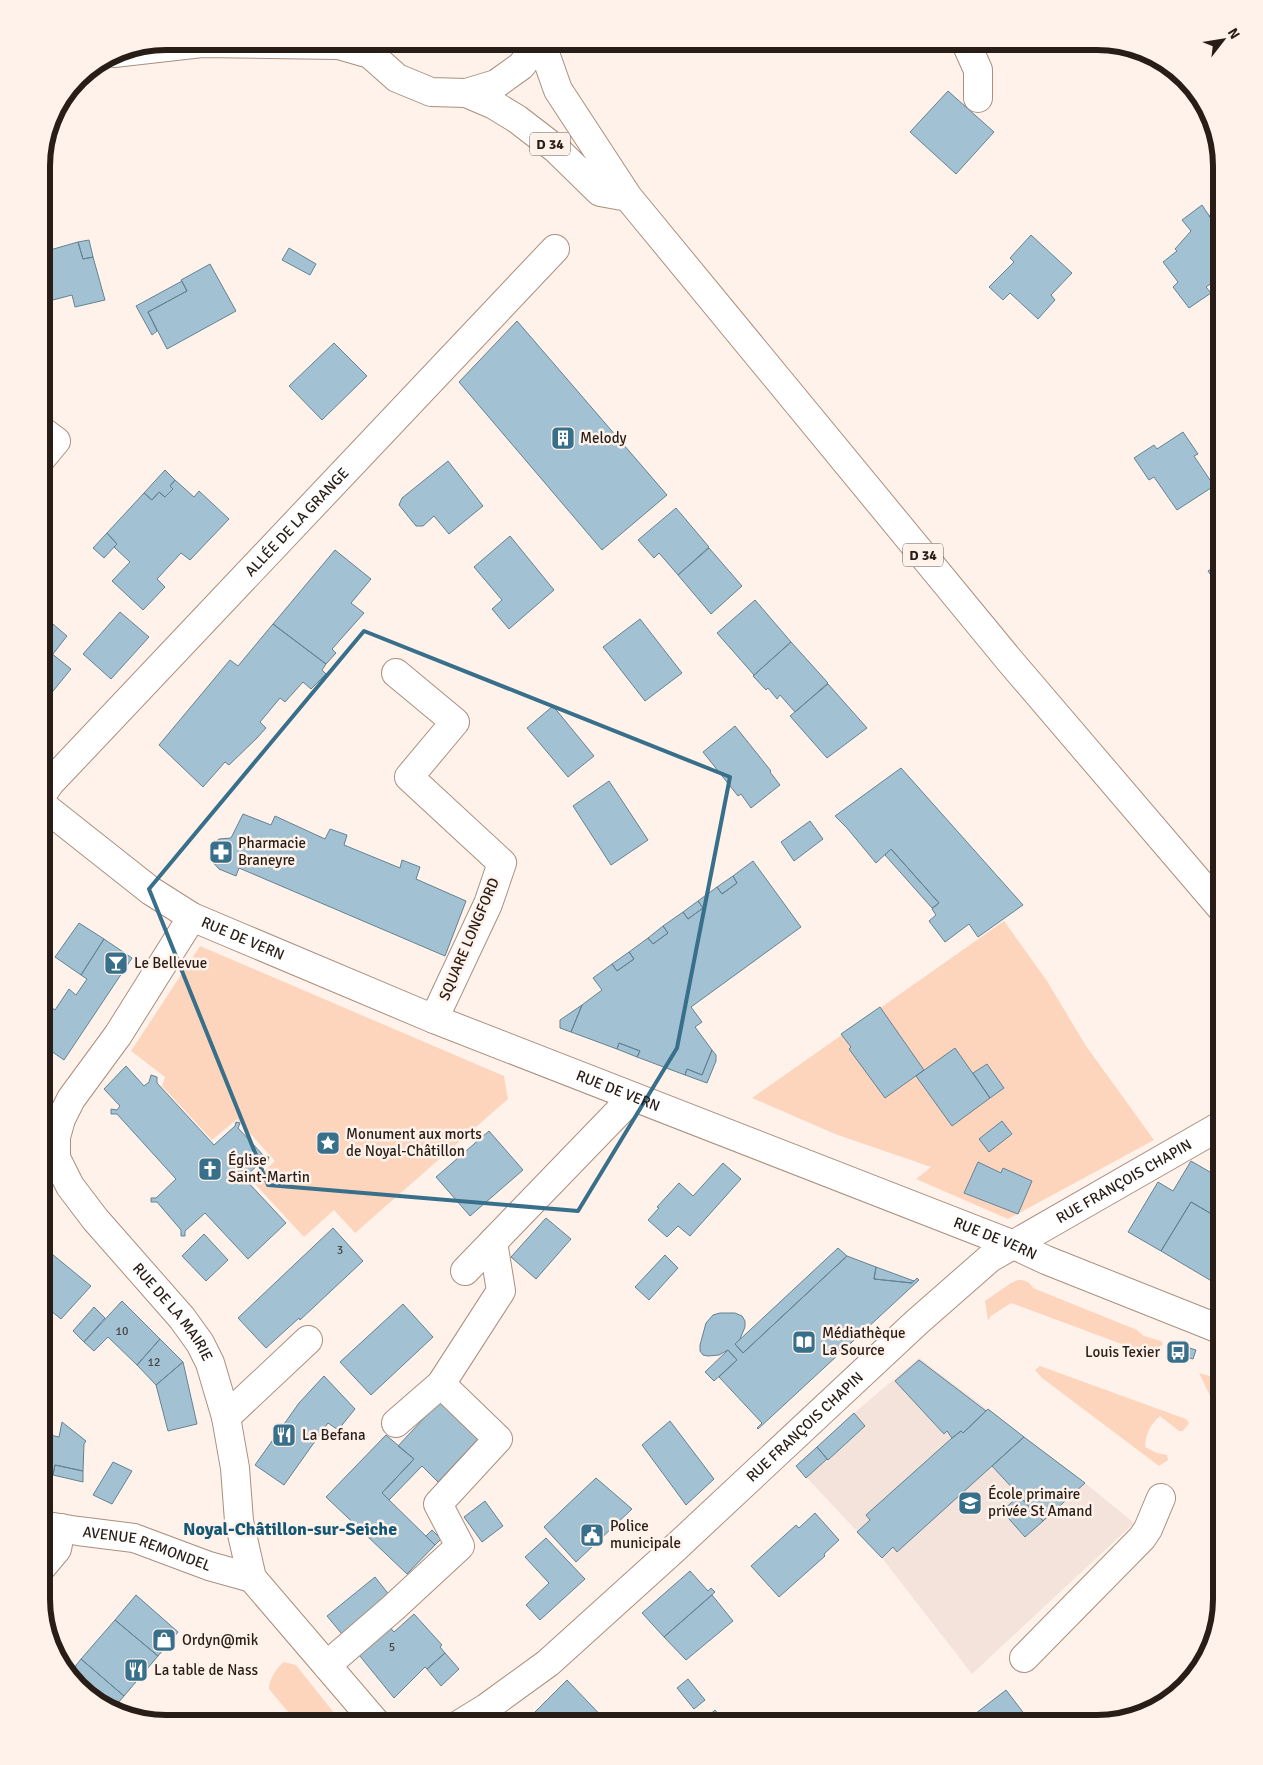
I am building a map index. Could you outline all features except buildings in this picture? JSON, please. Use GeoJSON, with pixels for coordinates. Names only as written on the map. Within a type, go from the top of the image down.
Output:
{"type":"FeatureCollection","features":[{"type":"Feature","properties":{"kind":"street"},"geometry":{"type":"LineString","coordinates":[[368,50],[397,78],[430,92],[466,93],[496,84],[521,66],[534,50]]}},
{"type":"Feature","properties":{"kind":"street","name":"D 34"},"geometry":{"type":"LineString","coordinates":[[544,50],[558,90],[628,197],[1010,661],[1213,898]]}},
{"type":"Feature","properties":{"kind":"street"},"geometry":{"type":"LineString","coordinates":[[969,50],[978,70],[978,98]]}},
{"type":"Feature","properties":{"kind":"street","name":"D 34"},"geometry":{"type":"LineString","coordinates":[[466,93],[494,105],[517,119],[556,149],[600,192],[628,197]]}},
{"type":"Feature","properties":{"kind":"street","name":"ALLÉE DE LA GRANGE"},"geometry":{"type":"LineString","coordinates":[[50,783],[555,249]]}},
{"type":"Feature","properties":{"kind":"street"},"geometry":{"type":"LineString","coordinates":[[50,436],[56,441],[50,449]]}},
{"type":"Feature","properties":{"kind":"street","name":"SQUARE LONGFORD"},"geometry":{"type":"LineString","coordinates":[[396,673],[455,722],[409,777],[502,862],[488,904],[434,1019]]}},
{"type":"Feature","properties":{"kind":"street","name":"RUE DE VERN"},"geometry":{"type":"LineString","coordinates":[[50,811],[150,891],[192,917],[434,1019],[1014,1245],[1213,1326]]}},
{"type":"Feature","properties":{"kind":"street","name":"RUE DE LA MAIRIE"},"geometry":{"type":"LineString","coordinates":[[50,1160],[60,1119],[71,1099],[118,1035],[192,917]]}},
{"type":"Feature","properties":{"kind":"street"},"geometry":{"type":"LineString","coordinates":[[466,1271],[634,1096]]}},
{"type":"Feature","properties":{"kind":"street","name":"RUE FRANÇOIS CHAPIN"},"geometry":{"type":"LineString","coordinates":[[475,1715],[548,1662],[673,1550],[917,1322],[990,1258],[1213,1130]]}},
{"type":"Feature","properties":{"kind":"street","name":"RUE DE LA MAIRIE"},"geometry":{"type":"LineString","coordinates":[[50,1165],[182,1318],[200,1344],[210,1363],[226,1418],[235,1468],[239,1522],[252,1578],[369,1715]]}},
{"type":"Feature","properties":{"kind":"street"},"geometry":{"type":"LineString","coordinates":[[396,1423],[441,1384],[501,1291],[493,1242]]}},
{"type":"Feature","properties":{"kind":"street"},"geometry":{"type":"LineString","coordinates":[[226,1418],[308,1340]]}},
{"type":"Feature","properties":{"kind":"street"},"geometry":{"type":"LineString","coordinates":[[327,1665],[393,1608],[460,1546],[438,1504],[498,1439],[441,1384]]}},
{"type":"Feature","properties":{"kind":"street"},"geometry":{"type":"LineString","coordinates":[[1024,1658],[1142,1538],[1148,1529],[1161,1498]]}},
{"type":"Feature","properties":{"kind":"street"},"geometry":{"type":"LineString","coordinates":[[50,1557],[57,1549],[51,1526]]}},
{"type":"Feature","properties":{"kind":"street","name":"AVENUE REMONDEL"},"geometry":{"type":"LineString","coordinates":[[51,1526],[134,1538],[209,1566],[252,1578]]}},
{"type":"Feature","properties":{"kind":"highlighted area"},"geometry":{"type":"Polygon","coordinates":[[[364,631],[730,777],[677,1048],[578,1211],[268,1185],[149,889],[364,631]]]}},
{"type":"Feature","properties":{"kind":"shaded area"},"geometry":{"type":"Polygon","coordinates":[[[1004,921],[1047,981],[1086,1046],[1154,1140],[1008,1219],[916,1179],[945,1156],[931,1167],[835,1134],[752,1098],[1004,921]]]}},
{"type":"Feature","properties":{"kind":"shaded area"},"geometry":{"type":"Polygon","coordinates":[[[200,946],[504,1076],[508,1099],[355,1233],[334,1210],[304,1237],[253,1182],[275,1161],[237,1119],[212,1140],[162,1086],[165,1077],[131,1051],[200,946]]]}},
{"type":"Feature","properties":{"kind":"shaded area"},"geometry":{"type":"Polygon","coordinates":[[[1018,1280],[1027,1281],[1033,1288],[1137,1330],[1144,1336],[1161,1341],[1163,1344],[1151,1355],[1011,1303],[991,1316],[988,1321],[985,1301],[1018,1280]]]}},
{"type":"Feature","properties":{"kind":"shaded area","name":"École primaire privée St Amand"},"geometry":{"type":"Polygon","coordinates":[[[919,1358],[1085,1483],[1134,1523],[972,1674],[882,1558],[796,1466],[854,1413],[919,1358]]]}},
{"type":"Feature","properties":{"kind":"shaded area"},"geometry":{"type":"Polygon","coordinates":[[[1040,1366],[1186,1419],[1189,1423],[1183,1431],[1179,1431],[1160,1416],[1151,1426],[1146,1438],[1145,1447],[1157,1453],[1167,1455],[1168,1460],[1159,1466],[1042,1378],[1035,1370],[1040,1366]]]}},
{"type":"Feature","properties":{"kind":"shaded area"},"geometry":{"type":"Polygon","coordinates":[[[1199,1373],[1213,1377],[1213,1402],[1199,1373]]]}},
{"type":"Feature","properties":{"kind":"shaded area"},"geometry":{"type":"Polygon","coordinates":[[[284,1662],[296,1665],[336,1715],[291,1715],[269,1689],[270,1682],[278,1667],[284,1662]]]}},
{"type":"Feature","properties":{"kind":"place","name":"Melody"},"geometry":{"type":"Point","coordinates":[563,438]}},
{"type":"Feature","properties":{"kind":"place","name":"Pharmacie Braneyre"},"geometry":{"type":"Point","coordinates":[221,852]}},
{"type":"Feature","properties":{"kind":"place","name":"Le Bellevue"},"geometry":{"type":"Point","coordinates":[116,963]}},
{"type":"Feature","properties":{"kind":"place","name":"Monument aux morts de Noyal-Châtillon"},"geometry":{"type":"Point","coordinates":[328,1143]}},
{"type":"Feature","properties":{"kind":"place","name":"Église Saint-Martin"},"geometry":{"type":"Point","coordinates":[210,1169]}},
{"type":"Feature","properties":{"kind":"place","name":"Médiathèque La Source"},"geometry":{"type":"Point","coordinates":[804,1342]}},
{"type":"Feature","properties":{"kind":"place","name":"Louis Texier"},"geometry":{"type":"Point","coordinates":[1178,1352]}},
{"type":"Feature","properties":{"kind":"place","name":"La Befana"},"geometry":{"type":"Point","coordinates":[284,1435]}},
{"type":"Feature","properties":{"kind":"place","name":"École primaire privée St Amand"},"geometry":{"type":"Point","coordinates":[970,1503]}},
{"type":"Feature","properties":{"kind":"place","name":"Police municipale"},"geometry":{"type":"Point","coordinates":[592,1535]}},
{"type":"Feature","properties":{"kind":"place","name":"Ordyn@mik"},"geometry":{"type":"Point","coordinates":[164,1640]}},
{"type":"Feature","properties":{"kind":"place","name":"La table de Nass"},"geometry":{"type":"Point","coordinates":[136,1670]}},
{"type":"Feature","properties":{"kind":"district","name":"Noyal-Châtillon-sur-Seiche"},"geometry":{"type":"Point","coordinates":[290,1529]}}]}
